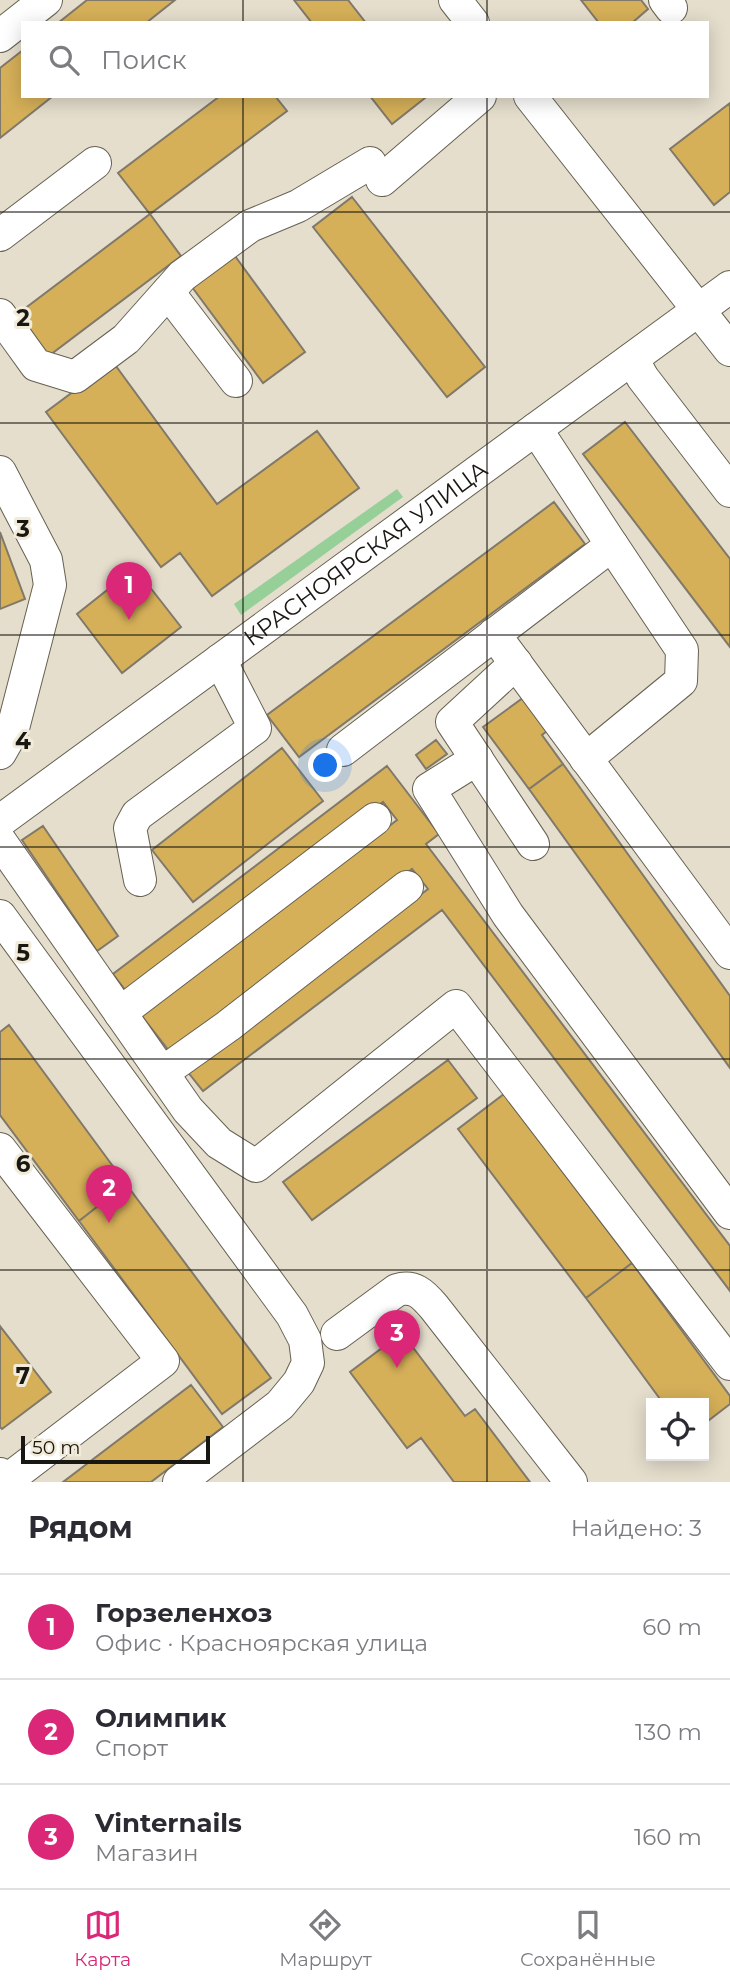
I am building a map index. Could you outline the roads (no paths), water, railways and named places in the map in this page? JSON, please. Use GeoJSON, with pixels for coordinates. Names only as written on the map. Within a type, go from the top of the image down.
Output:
{"type":"FeatureCollection","features":[{"type":"Feature","properties":{"kind":"street"},"geometry":{"type":"LineString","coordinates":[[0,36],[47,0]]}},
{"type":"Feature","properties":{"kind":"street"},"geometry":{"type":"LineString","coordinates":[[455,0],[471,21]]}},
{"type":"Feature","properties":{"kind":"street"},"geometry":{"type":"LineString","coordinates":[[0,315],[36,365],[75,377],[126,339],[182,276],[250,226],[376,171],[477,98]]}},
{"type":"Feature","properties":{"kind":"street"},"geometry":{"type":"LineString","coordinates":[[532,98],[730,349]]}},
{"type":"Feature","properties":{"kind":"street"},"geometry":{"type":"LineString","coordinates":[[0,235],[95,163]]}},
{"type":"Feature","properties":{"kind":"street","name":"КРАСНОЯРСКАЯ УЛИЦА"},"geometry":{"type":"LineString","coordinates":[[0,821],[730,287]]}},
{"type":"Feature","properties":{"kind":"street"},"geometry":{"type":"LineString","coordinates":[[168,292],[236,381]]}},
{"type":"Feature","properties":{"kind":"street"},"geometry":{"type":"LineString","coordinates":[[632,359],[643,378],[730,491]]}},
{"type":"Feature","properties":{"kind":"street"},"geometry":{"type":"LineString","coordinates":[[536,429],[682,650],[681,681],[586,759]]}},
{"type":"Feature","properties":{"kind":"street"},"geometry":{"type":"LineString","coordinates":[[0,472],[46,560],[50,585],[12,732],[0,753]]}},
{"type":"Feature","properties":{"kind":"street"},"geometry":{"type":"LineString","coordinates":[[343,750],[612,545]]}},
{"type":"Feature","properties":{"kind":"street"},"geometry":{"type":"LineString","coordinates":[[494,634],[730,953]]}},
{"type":"Feature","properties":{"kind":"street"},"geometry":{"type":"LineString","coordinates":[[139,880],[130,828],[137,815],[255,728],[220,660]]}},
{"type":"Feature","properties":{"kind":"street"},"geometry":{"type":"LineString","coordinates":[[516,663],[452,722],[533,844]]}},
{"type":"Feature","properties":{"kind":"street"},"geometry":{"type":"LineString","coordinates":[[477,759],[429,789],[508,915],[730,1213]]}},
{"type":"Feature","properties":{"kind":"street"},"geometry":{"type":"LineString","coordinates":[[120,1013],[375,818]]}},
{"type":"Feature","properties":{"kind":"street"},"geometry":{"type":"LineString","coordinates":[[0,841],[188,1110],[219,1143],[256,1166],[456,1006],[730,1364]]}},
{"type":"Feature","properties":{"kind":"street"},"geometry":{"type":"LineString","coordinates":[[162,1073],[228,1026],[407,887]]}},
{"type":"Feature","properties":{"kind":"street"},"geometry":{"type":"LineString","coordinates":[[0,916],[292,1315],[305,1339],[308,1363],[299,1382],[281,1405],[181,1482]]}},
{"type":"Feature","properties":{"kind":"street"},"geometry":{"type":"LineString","coordinates":[[0,1149],[163,1361],[4,1479]]}},
{"type":"Feature","properties":{"kind":"street"},"geometry":{"type":"LineString","coordinates":[[337,1334],[397,1290],[406,1287],[415,1289],[426,1297],[571,1482]]}},
{"type":"Feature","properties":{"kind":"place","name":"Горзеленхоз"},"geometry":{"type":"Point","coordinates":[129,620]}},
{"type":"Feature","properties":{"kind":"place","name":"Олимпик"},"geometry":{"type":"Point","coordinates":[109,1223]}},
{"type":"Feature","properties":{"kind":"place","name":"Vinternails"},"geometry":{"type":"Point","coordinates":[397,1368]}}]}
